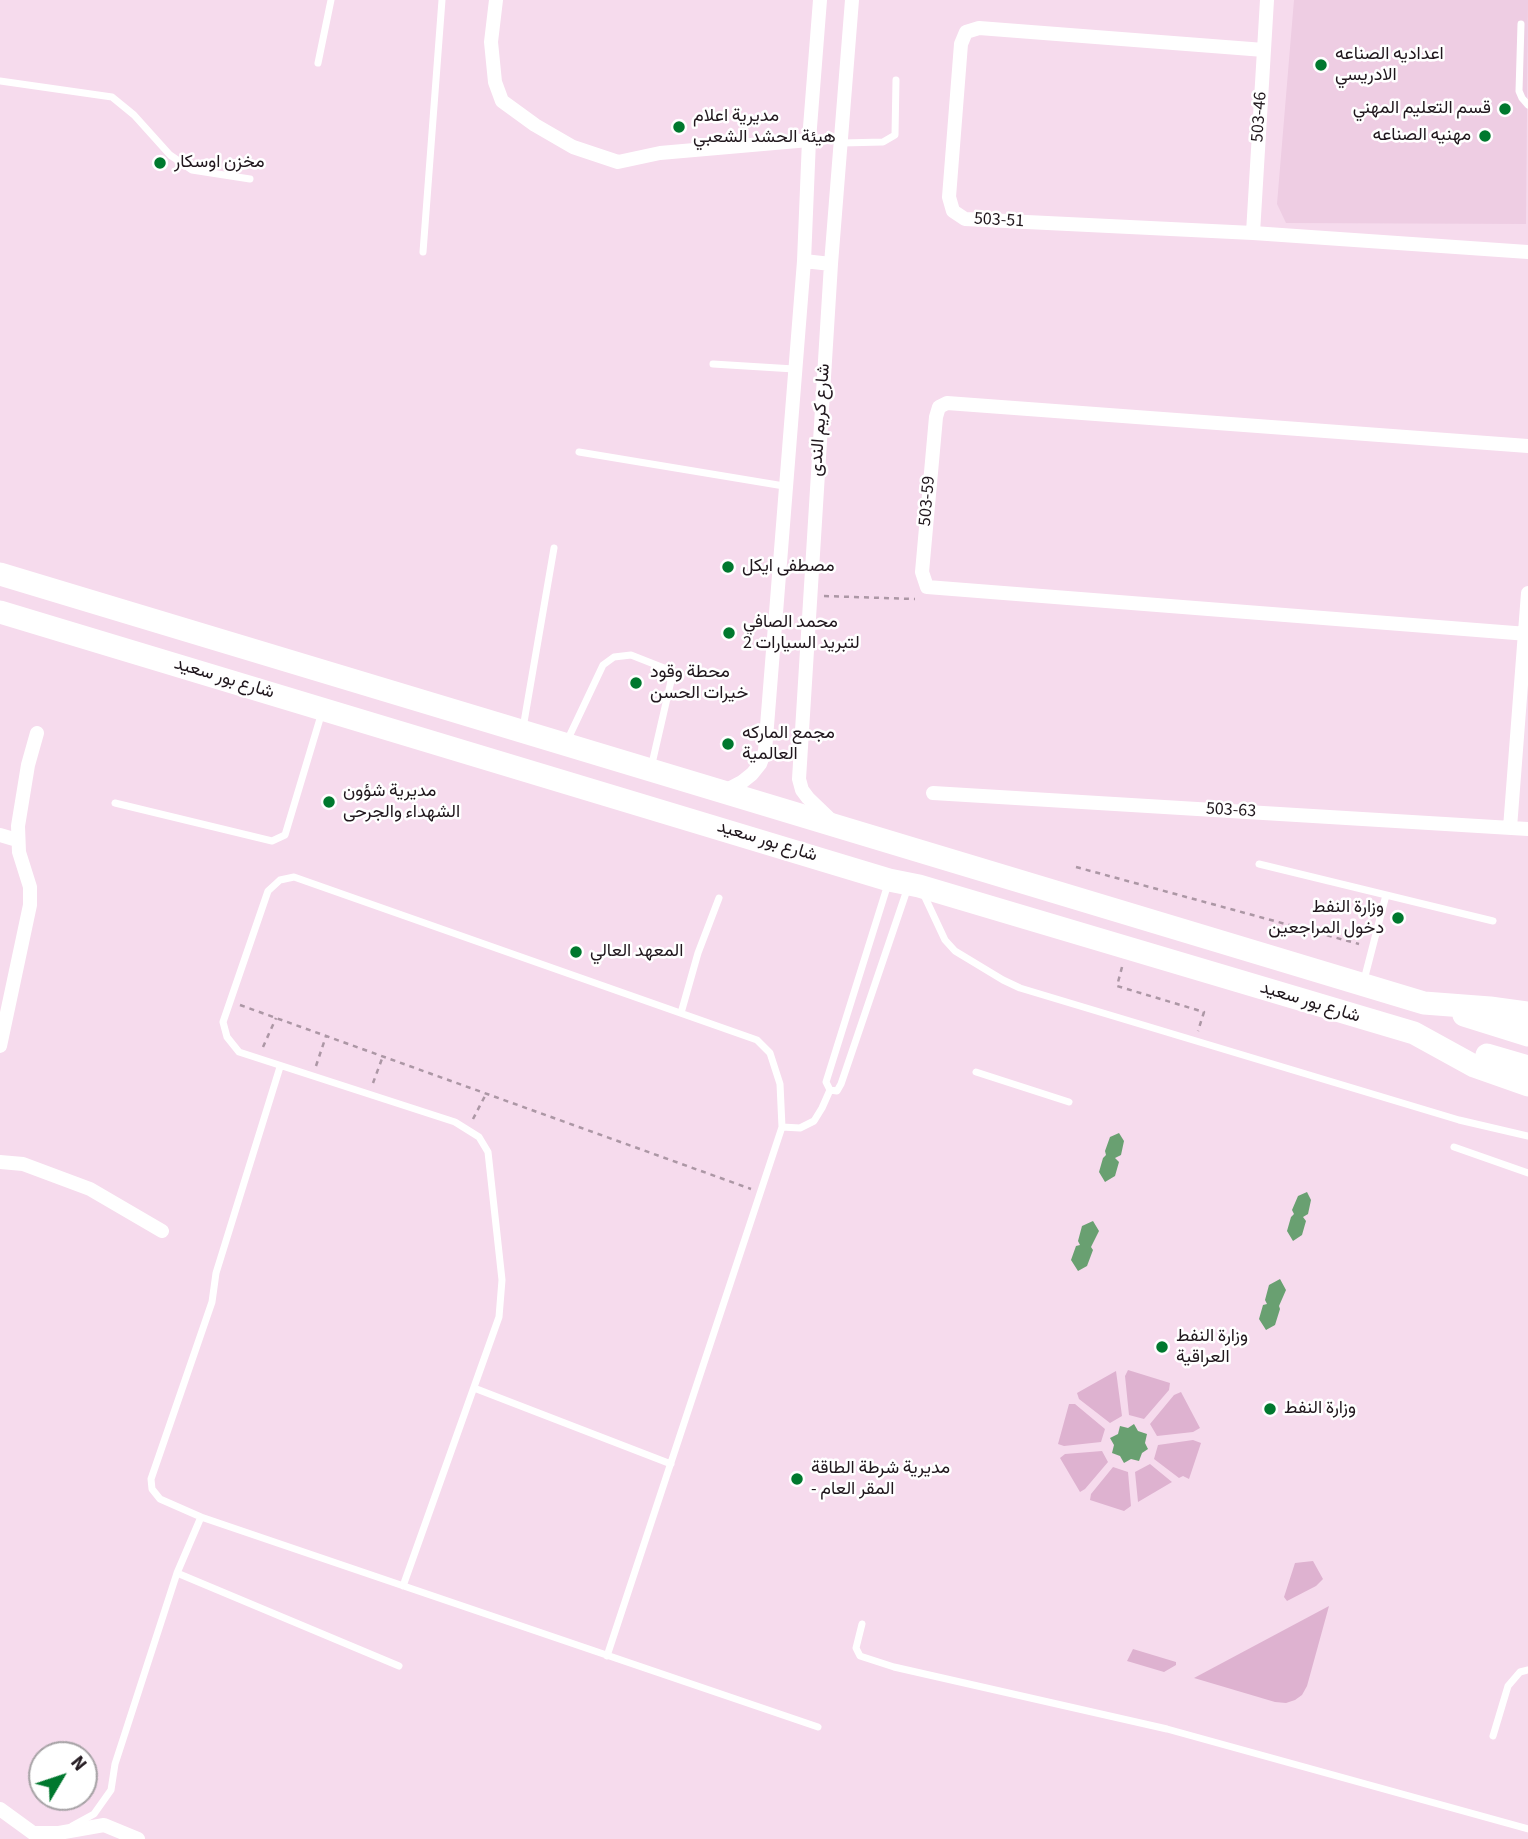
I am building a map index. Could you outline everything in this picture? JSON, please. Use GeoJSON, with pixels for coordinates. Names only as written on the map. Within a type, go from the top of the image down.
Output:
{"type":"FeatureCollection","features":[{"type":"Feature","properties":{"kind":"main road","name":"شارع بور سعيد"},"geometry":{"type":"LineString","coordinates":[[0,574],[1424,1003],[1528,1013]]}},
{"type":"Feature","properties":{"kind":"main road","name":"شارع بور سعيد"},"geometry":{"type":"LineString","coordinates":[[0,612],[1413,1033],[1474,1066],[1528,1085]]}},
{"type":"Feature","properties":{"kind":"main road"},"geometry":{"type":"LineString","coordinates":[[1424,1003],[1528,1035]]}},
{"type":"Feature","properties":{"kind":"main road"},"geometry":{"type":"LineString","coordinates":[[1413,1033],[1528,1067]]}},
{"type":"Feature","properties":{"kind":"street"},"geometry":{"type":"LineString","coordinates":[[496,0],[491,42],[495,82],[502,101],[535,125],[573,147],[618,162],[660,153],[809,140]]}},
{"type":"Feature","properties":{"kind":"street","name":"شارع كريم الندى"},"geometry":{"type":"LineString","coordinates":[[723,793],[752,774],[765,751],[804,261],[809,140],[820,0]]}},
{"type":"Feature","properties":{"kind":"street","name":"شارع كريم الندى"},"geometry":{"type":"LineString","coordinates":[[837,826],[808,798],[799,779],[831,264],[852,0]]}},
{"type":"Feature","properties":{"kind":"street","name":"503-46"},"geometry":{"type":"LineString","coordinates":[[1253,233],[1268,0]]}},
{"type":"Feature","properties":{"kind":"street","name":"503-51"},"geometry":{"type":"LineString","coordinates":[[1264,50],[979,28],[967,32],[961,44],[949,197],[953,211],[965,219],[1253,233],[1528,252]]}},
{"type":"Feature","properties":{"kind":"street"},"geometry":{"type":"LineString","coordinates":[[804,261],[831,264]]}},
{"type":"Feature","properties":{"kind":"street","name":"503-59"},"geometry":{"type":"LineString","coordinates":[[927,587],[922,572],[936,417],[939,407],[947,403],[1528,446]]}},
{"type":"Feature","properties":{"kind":"street"},"geometry":{"type":"LineString","coordinates":[[927,587],[1526,634]]}},
{"type":"Feature","properties":{"kind":"street"},"geometry":{"type":"LineString","coordinates":[[1510,828],[1528,593]]}},
{"type":"Feature","properties":{"kind":"street"},"geometry":{"type":"LineString","coordinates":[[0,1046],[30,899],[29,882],[17,840],[20,806],[37,733]]}},
{"type":"Feature","properties":{"kind":"street","name":"503-63"},"geometry":{"type":"LineString","coordinates":[[933,793],[1528,829]]}},
{"type":"Feature","properties":{"kind":"street"},"geometry":{"type":"LineString","coordinates":[[0,835],[17,840]]}},
{"type":"Feature","properties":{"kind":"street"},"geometry":{"type":"LineString","coordinates":[[0,1162],[23,1164],[90,1189],[162,1231]]}},
{"type":"Feature","properties":{"kind":"street"},"geometry":{"type":"LineString","coordinates":[[0,1809],[33,1833],[58,1836],[104,1825],[138,1839]]}},
{"type":"Feature","properties":{"kind":"lane"},"geometry":{"type":"LineString","coordinates":[[318,63],[331,0]]}},
{"type":"Feature","properties":{"kind":"lane"},"geometry":{"type":"LineString","coordinates":[[423,252],[442,0]]}},
{"type":"Feature","properties":{"kind":"lane"},"geometry":{"type":"LineString","coordinates":[[1521,24],[1519,91],[1528,105]]}},
{"type":"Feature","properties":{"kind":"lane"},"geometry":{"type":"LineString","coordinates":[[842,144],[884,142],[895,135],[896,80]]}},
{"type":"Feature","properties":{"kind":"lane"},"geometry":{"type":"LineString","coordinates":[[0,81],[112,97],[134,115],[170,155],[191,170],[250,179]]}},
{"type":"Feature","properties":{"kind":"lane"},"geometry":{"type":"LineString","coordinates":[[713,365],[794,369]]}},
{"type":"Feature","properties":{"kind":"lane"},"geometry":{"type":"LineString","coordinates":[[579,452],[784,486]]}},
{"type":"Feature","properties":{"kind":"lane"},"geometry":{"type":"LineString","coordinates":[[522,732],[554,548]]}},
{"type":"Feature","properties":{"kind":"lane"},"geometry":{"type":"LineString","coordinates":[[565,745],[603,665],[614,657],[631,656],[664,668],[671,681],[651,771]]}},
{"type":"Feature","properties":{"kind":"lane"},"geometry":{"type":"LineString","coordinates":[[115,803],[272,841],[285,835],[323,708]]}},
{"type":"Feature","properties":{"kind":"lane"},"geometry":{"type":"LineString","coordinates":[[1259,864],[1493,921]]}},
{"type":"Feature","properties":{"kind":"lane"},"geometry":{"type":"LineString","coordinates":[[403,1586],[499,1317],[502,1280],[488,1152],[479,1138],[455,1122],[239,1052],[227,1037],[223,1022],[268,891],[280,880],[294,877],[757,1040],[770,1053],[780,1084],[782,1128],[607,1656]]}},
{"type":"Feature","properties":{"kind":"lane"},"geometry":{"type":"LineString","coordinates":[[830,1090],[826,1082],[877,924],[906,883]]}},
{"type":"Feature","properties":{"kind":"lane"},"geometry":{"type":"LineString","coordinates":[[830,1090],[837,1091],[841,1084],[894,929],[906,883]]}},
{"type":"Feature","properties":{"kind":"lane"},"geometry":{"type":"LineString","coordinates":[[906,883],[955,951],[1003,981],[1459,1120],[1528,1136]]}},
{"type":"Feature","properties":{"kind":"lane"},"geometry":{"type":"LineString","coordinates":[[1363,984],[1385,895]]}},
{"type":"Feature","properties":{"kind":"lane"},"geometry":{"type":"LineString","coordinates":[[681,1013],[698,953],[719,898]]}},
{"type":"Feature","properties":{"kind":"lane"},"geometry":{"type":"LineString","coordinates":[[877,924],[894,929]]}},
{"type":"Feature","properties":{"kind":"lane"},"geometry":{"type":"LineString","coordinates":[[280,1067],[216,1273],[212,1302],[150,1479],[152,1489],[160,1499],[201,1517],[818,1727]]}},
{"type":"Feature","properties":{"kind":"lane"},"geometry":{"type":"LineString","coordinates":[[976,1072],[1069,1102]]}},
{"type":"Feature","properties":{"kind":"lane"},"geometry":{"type":"LineString","coordinates":[[782,1128],[800,1128],[814,1121],[830,1090]]}},
{"type":"Feature","properties":{"kind":"lane"},"geometry":{"type":"LineString","coordinates":[[1454,1147],[1528,1173]]}},
{"type":"Feature","properties":{"kind":"lane"},"geometry":{"type":"LineString","coordinates":[[474,1388],[671,1464]]}},
{"type":"Feature","properties":{"kind":"lane"},"geometry":{"type":"LineString","coordinates":[[58,1836],[94,1814],[111,1790],[115,1764],[177,1573],[201,1517]]}},
{"type":"Feature","properties":{"kind":"lane"},"geometry":{"type":"LineString","coordinates":[[177,1573],[399,1666]]}},
{"type":"Feature","properties":{"kind":"lane"},"geometry":{"type":"LineString","coordinates":[[862,1624],[856,1648],[860,1656],[894,1667],[1167,1729],[1528,1829]]}},
{"type":"Feature","properties":{"kind":"lane"},"geometry":{"type":"LineString","coordinates":[[1493,1737],[1508,1686],[1520,1672],[1528,1670]]}},
{"type":"Feature","properties":{"kind":"path"},"geometry":{"type":"LineString","coordinates":[[811,595],[913,600],[927,587]]}},
{"type":"Feature","properties":{"kind":"path"},"geometry":{"type":"LineString","coordinates":[[1076,867],[1373,948]]}},
{"type":"Feature","properties":{"kind":"path"},"geometry":{"type":"LineString","coordinates":[[1117,986],[1204,1012],[1195,1040]]}},
{"type":"Feature","properties":{"kind":"path"},"geometry":{"type":"LineString","coordinates":[[230,1002],[761,1193]]}},
{"type":"Feature","properties":{"kind":"path"},"geometry":{"type":"LineString","coordinates":[[258,1059],[276,1018]]}},
{"type":"Feature","properties":{"kind":"path"},"geometry":{"type":"LineString","coordinates":[[313,1077],[326,1036]]}},
{"type":"Feature","properties":{"kind":"path"},"geometry":{"type":"LineString","coordinates":[[369,1095],[383,1056]]}},
{"type":"Feature","properties":{"kind":"path"},"geometry":{"type":"LineString","coordinates":[[468,1130],[486,1094]]}},
{"type":"Feature","properties":{"kind":"shaded area"},"geometry":{"type":"Polygon","coordinates":[[[1294,0],[1528,0],[1526,224],[1286,223],[1277,204],[1294,0]]]}},
{"type":"Feature","properties":{"kind":"shaded area"},"geometry":{"type":"Polygon","coordinates":[[[1119,1133],[1124,1141],[1121,1155],[1115,1158],[1119,1162],[1115,1176],[1105,1182],[1099,1172],[1105,1151],[1110,1137],[1119,1133]]]}},
{"type":"Feature","properties":{"kind":"shaded area"},"geometry":{"type":"Polygon","coordinates":[[[1307,1192],[1311,1200],[1308,1214],[1303,1217],[1306,1221],[1302,1235],[1293,1241],[1287,1231],[1294,1214],[1292,1210],[1298,1196],[1307,1192]]]}},
{"type":"Feature","properties":{"kind":"shaded area"},"geometry":{"type":"Polygon","coordinates":[[[1093,1221],[1099,1231],[1091,1247],[1093,1250],[1087,1266],[1078,1271],[1071,1260],[1076,1246],[1080,1245],[1078,1241],[1082,1226],[1093,1221]]]}},
{"type":"Feature","properties":{"kind":"shaded area"},"geometry":{"type":"Polygon","coordinates":[[[1280,1279],[1286,1290],[1275,1325],[1266,1330],[1259,1319],[1263,1305],[1267,1304],[1265,1300],[1269,1285],[1280,1279]]]}},
{"type":"Feature","properties":{"kind":"shaded area"},"geometry":{"type":"Polygon","coordinates":[[[1128,1370],[1170,1383],[1169,1390],[1144,1419],[1129,1415],[1125,1376],[1128,1370]]]}},
{"type":"Feature","properties":{"kind":"shaded area"},"geometry":{"type":"Polygon","coordinates":[[[1116,1371],[1122,1416],[1110,1423],[1079,1399],[1077,1393],[1116,1371]]]}},
{"type":"Feature","properties":{"kind":"shaded area"},"geometry":{"type":"Polygon","coordinates":[[[1181,1392],[1200,1428],[1193,1432],[1157,1436],[1150,1424],[1174,1395],[1181,1392]]]}},
{"type":"Feature","properties":{"kind":"shaded area"},"geometry":{"type":"Polygon","coordinates":[[[1069,1404],[1075,1404],[1105,1429],[1101,1442],[1064,1446],[1058,1444],[1069,1404]]]}},
{"type":"Feature","properties":{"kind":"shaded area"},"geometry":{"type":"Polygon","coordinates":[[[1134,1424],[1138,1431],[1147,1434],[1145,1443],[1148,1449],[1142,1453],[1139,1461],[1131,1459],[1124,1463],[1120,1456],[1112,1453],[1114,1445],[1110,1438],[1118,1434],[1120,1426],[1128,1428],[1134,1424]]]}},
{"type":"Feature","properties":{"kind":"shaded area"},"geometry":{"type":"Polygon","coordinates":[[[1193,1440],[1201,1443],[1189,1479],[1183,1476],[1179,1478],[1154,1459],[1158,1445],[1193,1440]]]}},
{"type":"Feature","properties":{"kind":"shaded area"},"geometry":{"type":"Polygon","coordinates":[[[1102,1451],[1108,1462],[1080,1492],[1060,1458],[1065,1454],[1102,1451]]]}},
{"type":"Feature","properties":{"kind":"shaded area"},"geometry":{"type":"Polygon","coordinates":[[[1150,1464],[1172,1482],[1138,1502],[1135,1472],[1150,1464]]]}},
{"type":"Feature","properties":{"kind":"shaded area"},"geometry":{"type":"Polygon","coordinates":[[[1113,1467],[1128,1472],[1131,1506],[1124,1511],[1090,1500],[1091,1494],[1113,1467]]]}},
{"type":"Feature","properties":{"kind":"shaded area"},"geometry":{"type":"Polygon","coordinates":[[[1313,1561],[1323,1579],[1316,1586],[1287,1601],[1284,1597],[1295,1563],[1313,1561]]]}},
{"type":"Feature","properties":{"kind":"shaded area"},"geometry":{"type":"Polygon","coordinates":[[[1329,1606],[1307,1686],[1295,1700],[1275,1702],[1194,1678],[1329,1606]]]}},
{"type":"Feature","properties":{"kind":"shaded area"},"geometry":{"type":"Polygon","coordinates":[[[1133,1649],[1176,1662],[1176,1665],[1164,1672],[1127,1661],[1133,1649]]]}},
{"type":"Feature","properties":{"kind":"place","name":"اعداديه الصناعه الادريسي"},"geometry":{"type":"Point","coordinates":[1321,65]}},
{"type":"Feature","properties":{"kind":"place","name":"قسم التعليم المهني"},"geometry":{"type":"Point","coordinates":[1505,109]}},
{"type":"Feature","properties":{"kind":"place","name":"مديرية اعلام هيئة الحشد الشعبي"},"geometry":{"type":"Point","coordinates":[679,127]}},
{"type":"Feature","properties":{"kind":"place","name":"مهنيه الصناعه"},"geometry":{"type":"Point","coordinates":[1485,136]}},
{"type":"Feature","properties":{"kind":"place","name":"مخزن اوسكار"},"geometry":{"type":"Point","coordinates":[160,163]}},
{"type":"Feature","properties":{"kind":"place","name":"مصطفى ايكل"},"geometry":{"type":"Point","coordinates":[728,567]}},
{"type":"Feature","properties":{"kind":"place","name":"محمد الصافي لتبريد السيارات 2"},"geometry":{"type":"Point","coordinates":[729,633]}},
{"type":"Feature","properties":{"kind":"place","name":"محطة وقود خيرات الحسن"},"geometry":{"type":"Point","coordinates":[636,683]}},
{"type":"Feature","properties":{"kind":"place","name":"مجمع الماركه العالمية"},"geometry":{"type":"Point","coordinates":[728,744]}},
{"type":"Feature","properties":{"kind":"place","name":"مديرية شؤون الشهداء والجرحى"},"geometry":{"type":"Point","coordinates":[329,802]}},
{"type":"Feature","properties":{"kind":"place","name":"وزارة النفط دخول المراجعين"},"geometry":{"type":"Point","coordinates":[1398,918]}},
{"type":"Feature","properties":{"kind":"place","name":"المعهد العالي"},"geometry":{"type":"Point","coordinates":[576,952]}},
{"type":"Feature","properties":{"kind":"place","name":"وزارة النفط العراقية"},"geometry":{"type":"Point","coordinates":[1162,1347]}},
{"type":"Feature","properties":{"kind":"place","name":"وزارة النفط"},"geometry":{"type":"Point","coordinates":[1270,1409]}},
{"type":"Feature","properties":{"kind":"place","name":"مديرية شرطة الطاقة - المقر العام"},"geometry":{"type":"Point","coordinates":[797,1479]}}]}
